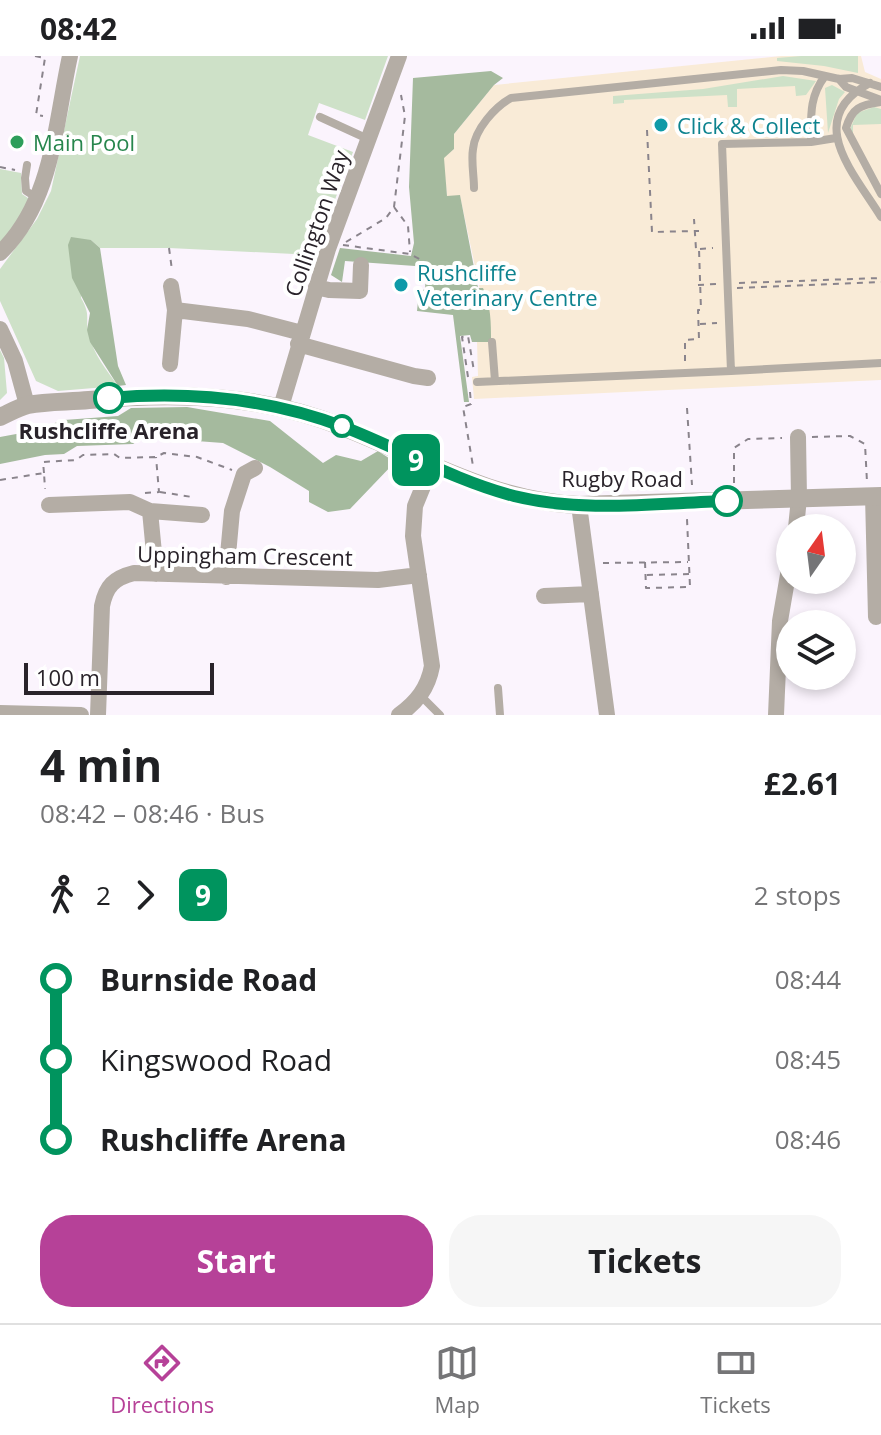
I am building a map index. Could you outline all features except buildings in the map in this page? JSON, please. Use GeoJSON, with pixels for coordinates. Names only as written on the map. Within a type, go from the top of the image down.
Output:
{"type":"FeatureCollection","features":[{"type":"Feature","properties":{"kind":"street"},"geometry":{"type":"LineString","coordinates":[[0,253],[29,216],[38,198],[47,171],[44,111],[70,56]]}},
{"type":"Feature","properties":{"kind":"street","name":"Collington Way"},"geometry":{"type":"LineString","coordinates":[[281,407],[316,287],[399,56]]}},
{"type":"Feature","properties":{"kind":"street"},"geometry":{"type":"LineString","coordinates":[[316,287],[360,291],[361,265]]}},
{"type":"Feature","properties":{"kind":"street"},"geometry":{"type":"LineString","coordinates":[[170,364],[175,310],[171,286]]}},
{"type":"Feature","properties":{"kind":"street"},"geometry":{"type":"LineString","coordinates":[[175,310],[248,319],[414,376],[428,378]]}},
{"type":"Feature","properties":{"kind":"street"},"geometry":{"type":"LineString","coordinates":[[0,329],[15,361],[27,405]]}},
{"type":"Feature","properties":{"kind":"street","name":"Rugby Road"},"geometry":{"type":"LineString","coordinates":[[0,417],[27,405],[168,395],[226,398],[281,407],[344,427],[471,483],[542,502],[579,505],[877,496]]}},
{"type":"Feature","properties":{"kind":"street"},"geometry":{"type":"LineString","coordinates":[[797,514],[798,437]]}},
{"type":"Feature","properties":{"kind":"street"},"geometry":{"type":"LineString","coordinates":[[399,715],[421,696],[432,666],[413,536],[415,506],[431,467]]}},
{"type":"Feature","properties":{"kind":"street"},"geometry":{"type":"LineString","coordinates":[[226,577],[232,511],[250,471]]}},
{"type":"Feature","properties":{"kind":"street"},"geometry":{"type":"LineString","coordinates":[[876,617],[877,496]]}},
{"type":"Feature","properties":{"kind":"street"},"geometry":{"type":"LineString","coordinates":[[49,505],[130,502],[150,511],[196,514]]}},
{"type":"Feature","properties":{"kind":"street"},"geometry":{"type":"LineString","coordinates":[[579,505],[607,715]]}},
{"type":"Feature","properties":{"kind":"street"},"geometry":{"type":"LineString","coordinates":[[150,511],[156,574]]}},
{"type":"Feature","properties":{"kind":"street","name":"Uppingham Crescent"},"geometry":{"type":"LineString","coordinates":[[98,715],[105,594],[111,582],[122,576],[156,574],[378,580],[419,575]]}},
{"type":"Feature","properties":{"kind":"street"},"geometry":{"type":"LineString","coordinates":[[544,596],[591,594]]}},
{"type":"Feature","properties":{"kind":"street"},"geometry":{"type":"LineString","coordinates":[[776,715],[780,621],[785,594]]}},
{"type":"Feature","properties":{"kind":"street"},"geometry":{"type":"LineString","coordinates":[[0,713],[81,715]]}},
{"type":"Feature","properties":{"kind":"lane"},"geometry":{"type":"LineString","coordinates":[[474,188],[472,146],[488,117],[511,98],[781,70],[839,79],[852,78],[881,87]]}},
{"type":"Feature","properties":{"kind":"lane"},"geometry":{"type":"LineString","coordinates":[[816,141],[811,104],[814,91],[825,76]]}},
{"type":"Feature","properties":{"kind":"lane"},"geometry":{"type":"LineString","coordinates":[[839,79],[846,87],[881,101]]}},
{"type":"Feature","properties":{"kind":"lane"},"geometry":{"type":"LineString","coordinates":[[870,83],[857,91],[840,110],[836,138],[881,217]]}},
{"type":"Feature","properties":{"kind":"lane"},"geometry":{"type":"LineString","coordinates":[[881,101],[862,104],[851,113],[846,128],[879,191],[876,196],[881,205]]}},
{"type":"Feature","properties":{"kind":"lane"},"geometry":{"type":"LineString","coordinates":[[320,117],[368,139]]}},
{"type":"Feature","properties":{"kind":"lane"},"geometry":{"type":"LineString","coordinates":[[731,371],[722,144],[836,138]]}},
{"type":"Feature","properties":{"kind":"lane"},"geometry":{"type":"LineString","coordinates":[[861,159],[858,164],[872,189],[867,194]]}},
{"type":"Feature","properties":{"kind":"lane"},"geometry":{"type":"LineString","coordinates":[[27,168],[26,191],[38,198]]}},
{"type":"Feature","properties":{"kind":"lane"},"geometry":{"type":"LineString","coordinates":[[492,342],[495,377]]}},
{"type":"Feature","properties":{"kind":"lane"},"geometry":{"type":"LineString","coordinates":[[472,380],[881,363]]}},
{"type":"Feature","properties":{"kind":"lane"},"geometry":{"type":"LineString","coordinates":[[498,688],[500,715]]}},
{"type":"Feature","properties":{"kind":"lane"},"geometry":{"type":"LineString","coordinates":[[421,696],[440,715]]}},
{"type":"Feature","properties":{"kind":"path"},"geometry":{"type":"LineString","coordinates":[[35,56],[45,58],[44,111]]}},
{"type":"Feature","properties":{"kind":"path"},"geometry":{"type":"LineString","coordinates":[[392,76],[399,85],[405,116],[394,207],[386,218],[342,245],[410,254],[425,262]]}},
{"type":"Feature","properties":{"kind":"path"},"geometry":{"type":"LineString","coordinates":[[647,130],[652,232],[697,231]]}},
{"type":"Feature","properties":{"kind":"path"},"geometry":{"type":"LineString","coordinates":[[647,143],[654,142]]}},
{"type":"Feature","properties":{"kind":"path"},"geometry":{"type":"LineString","coordinates":[[0,167],[27,168]]}},
{"type":"Feature","properties":{"kind":"path"},"geometry":{"type":"LineString","coordinates":[[649,173],[654,172]]}},
{"type":"Feature","properties":{"kind":"path"},"geometry":{"type":"LineString","coordinates":[[650,202],[657,202]]}},
{"type":"Feature","properties":{"kind":"path"},"geometry":{"type":"LineString","coordinates":[[394,207],[408,226],[410,254]]}},
{"type":"Feature","properties":{"kind":"path"},"geometry":{"type":"LineString","coordinates":[[686,366],[685,340],[699,339],[699,249],[696,249],[694,219]]}},
{"type":"Feature","properties":{"kind":"path"},"geometry":{"type":"LineString","coordinates":[[169,248],[174,282],[171,286]]}},
{"type":"Feature","properties":{"kind":"path"},"geometry":{"type":"LineString","coordinates":[[699,249],[713,248]]}},
{"type":"Feature","properties":{"kind":"path"},"geometry":{"type":"LineString","coordinates":[[699,285],[881,280]]}},
{"type":"Feature","properties":{"kind":"path"},"geometry":{"type":"LineString","coordinates":[[698,324],[717,323]]}},
{"type":"Feature","properties":{"kind":"path"},"geometry":{"type":"LineString","coordinates":[[472,380],[462,337],[468,336],[475,373],[495,377]]}},
{"type":"Feature","properties":{"kind":"path"},"geometry":{"type":"LineString","coordinates":[[469,391],[471,404],[463,407],[474,469],[471,483]]}},
{"type":"Feature","properties":{"kind":"path"},"geometry":{"type":"LineString","coordinates":[[645,562],[646,588],[690,587],[687,408]]}},
{"type":"Feature","properties":{"kind":"path"},"geometry":{"type":"LineString","coordinates":[[49,505],[45,498],[43,462],[76,460],[83,455],[114,454],[120,458],[156,457],[164,453],[197,457],[250,471]]}},
{"type":"Feature","properties":{"kind":"path"},"geometry":{"type":"LineString","coordinates":[[0,480],[44,473]]}},
{"type":"Feature","properties":{"kind":"path"},"geometry":{"type":"LineString","coordinates":[[159,492],[192,495],[196,514]]}},
{"type":"Feature","properties":{"kind":"path"},"geometry":{"type":"LineString","coordinates":[[586,563],[689,562]]}},
{"type":"Feature","properties":{"kind":"path"},"geometry":{"type":"LineString","coordinates":[[646,575],[690,574]]}},
{"type":"Feature","properties":{"kind":"shaded area"},"geometry":{"type":"Polygon","coordinates":[[[781,56],[861,56],[865,72],[881,79],[881,380],[474,399],[472,377],[478,376],[477,342],[491,341],[460,196],[447,196],[443,158],[454,149],[454,134],[494,85],[781,56]]]}},
{"type":"Feature","properties":{"kind":"green space"},"geometry":{"type":"Polygon","coordinates":[[[80,56],[388,56],[365,120],[319,103],[308,135],[353,152],[314,255],[100,248],[91,240],[81,298],[94,349],[118,386],[58,391],[36,381],[0,301],[0,269],[37,219],[51,191],[80,56]]]}},
{"type":"Feature","properties":{"kind":"green space"},"geometry":{"type":"Polygon","coordinates":[[[858,56],[858,73],[777,61],[777,58],[858,56]]]}},
{"type":"Feature","properties":{"kind":"green space"},"geometry":{"type":"Polygon","coordinates":[[[491,71],[503,78],[454,134],[454,149],[444,158],[447,196],[460,195],[478,288],[483,288],[486,294],[491,321],[491,342],[472,342],[470,335],[460,336],[469,402],[464,402],[453,315],[417,311],[419,292],[425,289],[426,271],[415,266],[345,261],[342,282],[331,275],[340,248],[411,256],[414,243],[409,187],[413,78],[491,71]]]}},
{"type":"Feature","properties":{"kind":"green space"},"geometry":{"type":"Polygon","coordinates":[[[783,76],[816,81],[806,95],[796,96],[795,86],[737,89],[737,107],[728,107],[727,95],[624,100],[624,103],[613,104],[613,96],[703,89],[783,76]]]}},
{"type":"Feature","properties":{"kind":"green space"},"geometry":{"type":"Polygon","coordinates":[[[832,85],[845,92],[839,99],[828,133],[825,88],[832,85]]]}},
{"type":"Feature","properties":{"kind":"green space"},"geometry":{"type":"Polygon","coordinates":[[[874,107],[881,109],[881,124],[853,125],[853,134],[850,129],[857,113],[874,107]]]}},
{"type":"Feature","properties":{"kind":"green space"},"geometry":{"type":"Polygon","coordinates":[[[0,169],[21,173],[22,194],[31,200],[0,246],[0,169]]]}},
{"type":"Feature","properties":{"kind":"green space"},"geometry":{"type":"Polygon","coordinates":[[[71,237],[91,240],[100,248],[118,366],[126,385],[118,386],[90,342],[87,330],[90,313],[72,278],[68,245],[71,237]]]}},
{"type":"Feature","properties":{"kind":"green space"},"geometry":{"type":"Polygon","coordinates":[[[0,350],[4,358],[7,393],[0,400],[0,350]]]}},
{"type":"Feature","properties":{"kind":"green space"},"geometry":{"type":"Polygon","coordinates":[[[187,407],[270,421],[323,463],[336,455],[361,461],[378,451],[395,462],[350,509],[328,512],[309,502],[309,491],[223,443],[143,437],[133,444],[77,446],[64,454],[0,464],[0,437],[64,420],[118,416],[131,408],[187,407]]]}},
{"type":"Feature","properties":{"kind":"bus line","name":"9"},"geometry":{"type":"LineString","coordinates":[[109,398],[168,395],[213,397],[281,407],[344,427],[471,483],[542,502],[579,505],[727,501]]}},
{"type":"Feature","properties":{"kind":"place","name":"Click & Collect"},"geometry":{"type":"Point","coordinates":[661,125]}},
{"type":"Feature","properties":{"kind":"place","name":"Main Pool"},"geometry":{"type":"Point","coordinates":[17,142]}},
{"type":"Feature","properties":{"kind":"place","name":"Rushcliffe Veterinary Centre"},"geometry":{"type":"Point","coordinates":[401,285]}},
{"type":"Feature","properties":{"kind":"place","name":"Rushcliffe Arena"},"geometry":{"type":"Point","coordinates":[109,398]}}]}
